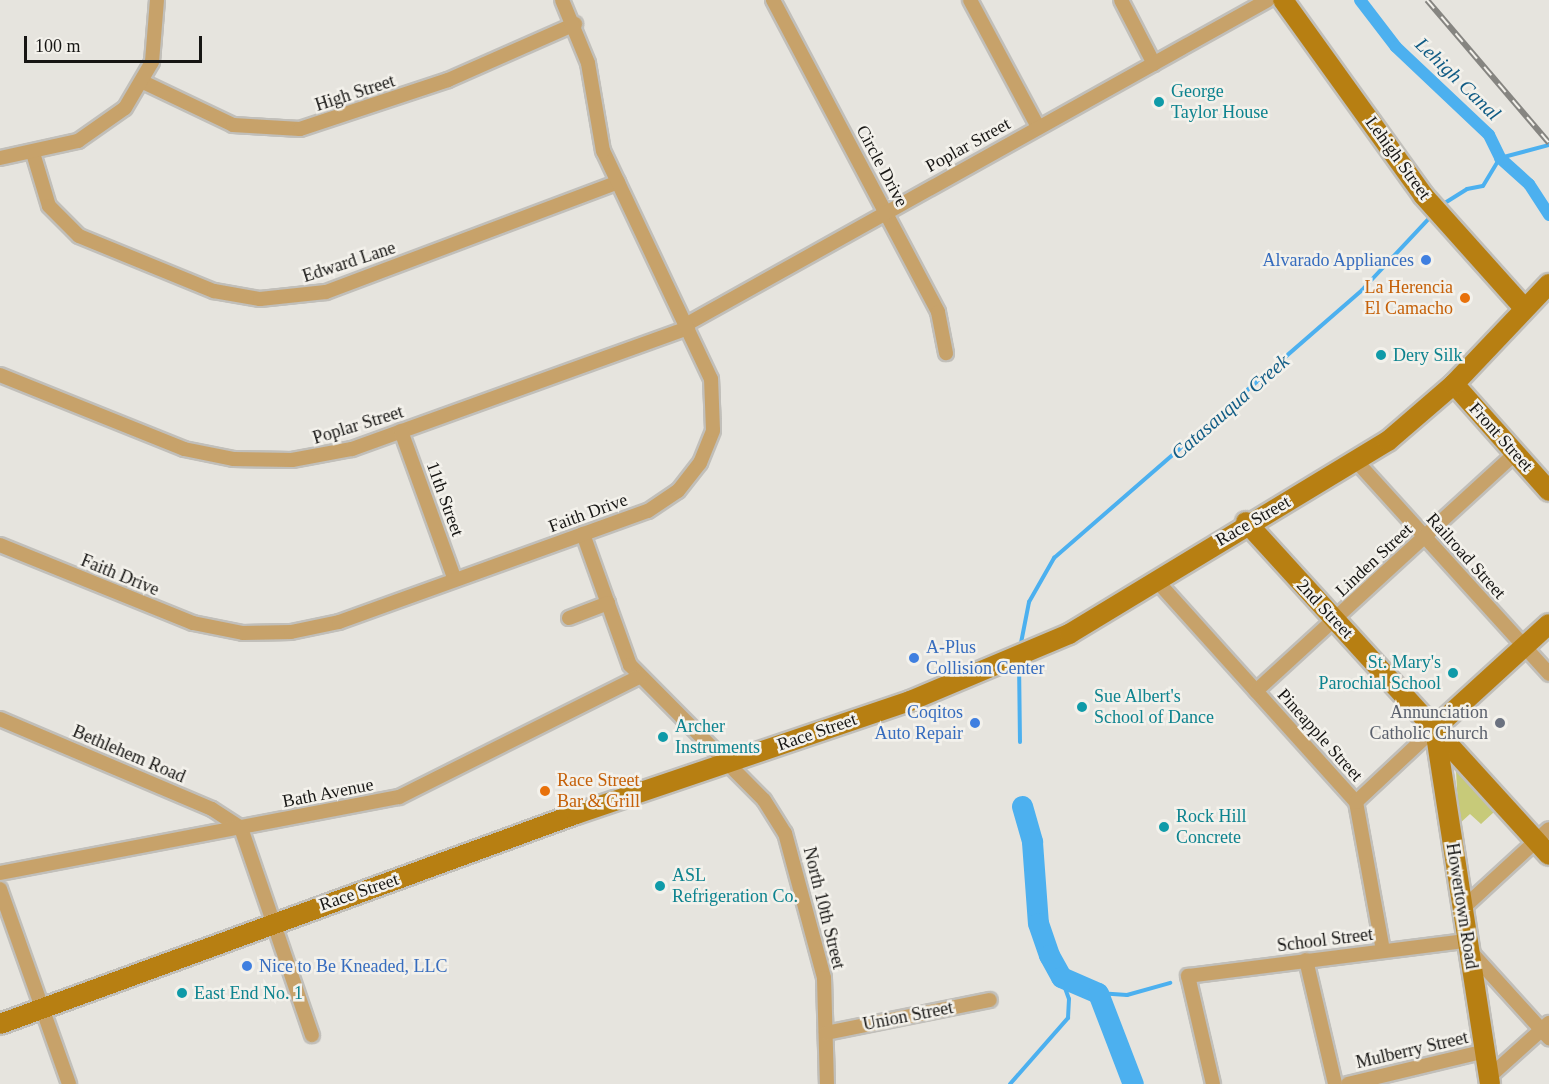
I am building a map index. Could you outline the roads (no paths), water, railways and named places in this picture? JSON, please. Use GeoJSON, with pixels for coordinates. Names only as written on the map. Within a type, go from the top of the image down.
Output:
{"type":"FeatureCollection","features":[{"type":"Feature","properties":{"kind":"main road","name":"Lehigh Street"},"geometry":{"type":"LineString","coordinates":[[1283,0],[1436,210],[1524,308]]}},
{"type":"Feature","properties":{"kind":"main road","name":"Race Street"},"geometry":{"type":"LineString","coordinates":[[0,1023],[274,922],[728,762],[910,701],[1038,647],[1108,612],[1246,522],[1357,462],[1454,384],[1549,284]]}},
{"type":"Feature","properties":{"kind":"main road","name":"Front Street"},"geometry":{"type":"LineString","coordinates":[[1454,384],[1549,491]]}},
{"type":"Feature","properties":{"kind":"main road","name":"2nd Street"},"geometry":{"type":"LineString","coordinates":[[1246,522],[1335,621],[1545,842]]}},
{"type":"Feature","properties":{"kind":"main road"},"geometry":{"type":"LineString","coordinates":[[1435,728],[1549,624]]}},
{"type":"Feature","properties":{"kind":"main road","name":"Howertown Road"},"geometry":{"type":"LineString","coordinates":[[1435,728],[1489,1080]]}},
{"type":"Feature","properties":{"kind":"street"},"geometry":{"type":"LineString","coordinates":[[0,158],[33,153],[94,133],[125,108],[143,82],[157,41],[157,0]]}},
{"type":"Feature","properties":{"kind":"street","name":"Faith Drive"},"geometry":{"type":"LineString","coordinates":[[0,545],[185,620],[243,633],[315,628],[583,534],[665,501],[700,464],[712,430],[715,399],[706,364],[618,182],[597,132],[588,63],[575,24],[562,0]]}},
{"type":"Feature","properties":{"kind":"street","name":"Circle Drive"},"geometry":{"type":"LineString","coordinates":[[772,0],[938,312],[946,353]]}},
{"type":"Feature","properties":{"kind":"street"},"geometry":{"type":"LineString","coordinates":[[970,0],[1038,127]]}},
{"type":"Feature","properties":{"kind":"street"},"geometry":{"type":"LineString","coordinates":[[1121,0],[1154,64]]}},
{"type":"Feature","properties":{"kind":"street","name":"Poplar Street"},"geometry":{"type":"LineString","coordinates":[[0,375],[175,446],[232,459],[322,456],[401,431],[687,326],[886,212],[1268,0]]}},
{"type":"Feature","properties":{"kind":"street","name":"High Street"},"geometry":{"type":"LineString","coordinates":[[143,82],[233,125],[300,129],[448,80],[575,24]]}},
{"type":"Feature","properties":{"kind":"street","name":"Edward Lane"},"geometry":{"type":"LineString","coordinates":[[33,153],[49,206],[79,236],[214,291],[260,299],[326,292],[618,182]]}},
{"type":"Feature","properties":{"kind":"street","name":"11th Street"},"geometry":{"type":"LineString","coordinates":[[401,431],[455,580]]}},
{"type":"Feature","properties":{"kind":"street","name":"Linden Street"},"geometry":{"type":"LineString","coordinates":[[1256,691],[1516,453]]}},
{"type":"Feature","properties":{"kind":"street","name":"Railroad Street"},"geometry":{"type":"LineString","coordinates":[[1357,462],[1549,674]]}},
{"type":"Feature","properties":{"kind":"street"},"geometry":{"type":"LineString","coordinates":[[583,534],[608,603],[639,677]]}},
{"type":"Feature","properties":{"kind":"street","name":"Pineapple Street"},"geometry":{"type":"LineString","coordinates":[[1156,580],[1356,802],[1383,951]]}},
{"type":"Feature","properties":{"kind":"street"},"geometry":{"type":"LineString","coordinates":[[568,618],[608,603]]}},
{"type":"Feature","properties":{"kind":"street","name":"North 10th Street"},"geometry":{"type":"LineString","coordinates":[[639,677],[728,762],[774,814],[793,853],[824,978],[826,1084]]}},
{"type":"Feature","properties":{"kind":"street","name":"Bath Avenue"},"geometry":{"type":"LineString","coordinates":[[0,873],[240,828],[417,791],[639,677]]}},
{"type":"Feature","properties":{"kind":"street","name":"Bethlehem Road"},"geometry":{"type":"LineString","coordinates":[[0,719],[212,809],[240,828]]}},
{"type":"Feature","properties":{"kind":"street"},"geometry":{"type":"LineString","coordinates":[[1356,802],[1435,728]]}},
{"type":"Feature","properties":{"kind":"street"},"geometry":{"type":"LineString","coordinates":[[240,828],[312,1035]]}},
{"type":"Feature","properties":{"kind":"street"},"geometry":{"type":"LineString","coordinates":[[1462,909],[1545,842]]}},
{"type":"Feature","properties":{"kind":"street"},"geometry":{"type":"LineString","coordinates":[[0,889],[69,1084]]}},
{"type":"Feature","properties":{"kind":"street"},"geometry":{"type":"LineString","coordinates":[[1468,946],[1546,1030],[1489,1080]]}},
{"type":"Feature","properties":{"kind":"street","name":"School Street"},"geometry":{"type":"LineString","coordinates":[[1213,1084],[1188,976],[1383,951],[1468,946]]}},
{"type":"Feature","properties":{"kind":"street"},"geometry":{"type":"LineString","coordinates":[[1306,960],[1335,1084]]}},
{"type":"Feature","properties":{"kind":"street","name":"Union Street"},"geometry":{"type":"LineString","coordinates":[[826,1033],[990,1000]]}},
{"type":"Feature","properties":{"kind":"street","name":"Mulberry Street"},"geometry":{"type":"LineString","coordinates":[[1348,1084],[1485,1051]]}},
{"type":"Feature","properties":{"kind":"waterway","name":"Lehigh Canal"},"geometry":{"type":"LineString","coordinates":[[1360,0],[1396,47],[1489,135],[1500,158],[1529,184],[1549,215]]}},
{"type":"Feature","properties":{"kind":"waterway","name":"Catasauqua Creek"},"geometry":{"type":"LineString","coordinates":[[1440,206],[1467,189],[1483,186],[1500,158],[1549,145]]}},
{"type":"Feature","properties":{"kind":"waterway","name":"Catasauqua Creek"},"geometry":{"type":"LineString","coordinates":[[1020,648],[1029,602],[1054,558],[1362,290],[1433,214]]}},
{"type":"Feature","properties":{"kind":"waterway","name":"Catasauqua Creek"},"geometry":{"type":"LineString","coordinates":[[1019,661],[1020,742]]}},
{"type":"Feature","properties":{"kind":"waterway","name":"Catasauqua Creek"},"geometry":{"type":"LineString","coordinates":[[1022,806],[1032,842],[1038,923],[1049,955],[1061,977],[1098,993],[1133,1084]]}},
{"type":"Feature","properties":{"kind":"waterway"},"geometry":{"type":"LineString","coordinates":[[1010,1084],[1068,1018],[1069,999],[1061,977]]}},
{"type":"Feature","properties":{"kind":"waterway"},"geometry":{"type":"LineString","coordinates":[[1098,993],[1127,995],[1170,983]]}},
{"type":"Feature","properties":{"kind":"railway"},"geometry":{"type":"LineString","coordinates":[[1427,0],[1549,143]]}},
{"type":"Feature","properties":{"kind":"place","name":"George Taylor House"},"geometry":{"type":"Point","coordinates":[1159,102]}},
{"type":"Feature","properties":{"kind":"place","name":"Alvarado Appliances"},"geometry":{"type":"Point","coordinates":[1426,260]}},
{"type":"Feature","properties":{"kind":"place","name":"La Herencia El Camacho"},"geometry":{"type":"Point","coordinates":[1465,298]}},
{"type":"Feature","properties":{"kind":"place","name":"Dery Silk"},"geometry":{"type":"Point","coordinates":[1381,355]}},
{"type":"Feature","properties":{"kind":"place","name":"A-Plus Collision Center"},"geometry":{"type":"Point","coordinates":[914,658]}},
{"type":"Feature","properties":{"kind":"place","name":"St. Mary's Parochial School"},"geometry":{"type":"Point","coordinates":[1453,673]}},
{"type":"Feature","properties":{"kind":"place","name":"Sue Albert's School of Dance"},"geometry":{"type":"Point","coordinates":[1082,707]}},
{"type":"Feature","properties":{"kind":"place","name":"Coqitos Auto Repair"},"geometry":{"type":"Point","coordinates":[975,723]}},
{"type":"Feature","properties":{"kind":"place","name":"Annunciation Catholic Church"},"geometry":{"type":"Point","coordinates":[1500,723]}},
{"type":"Feature","properties":{"kind":"place","name":"Archer Instruments"},"geometry":{"type":"Point","coordinates":[663,737]}},
{"type":"Feature","properties":{"kind":"place","name":"Race Street Bar & Grill"},"geometry":{"type":"Point","coordinates":[545,791]}},
{"type":"Feature","properties":{"kind":"place","name":"Rock Hill Concrete"},"geometry":{"type":"Point","coordinates":[1164,827]}},
{"type":"Feature","properties":{"kind":"place","name":"ASL Refrigeration Co."},"geometry":{"type":"Point","coordinates":[660,886]}},
{"type":"Feature","properties":{"kind":"place","name":"Nice to Be Kneaded, LLC"},"geometry":{"type":"Point","coordinates":[247,966]}},
{"type":"Feature","properties":{"kind":"place","name":"East End No. 1"},"geometry":{"type":"Point","coordinates":[182,993]}}]}
